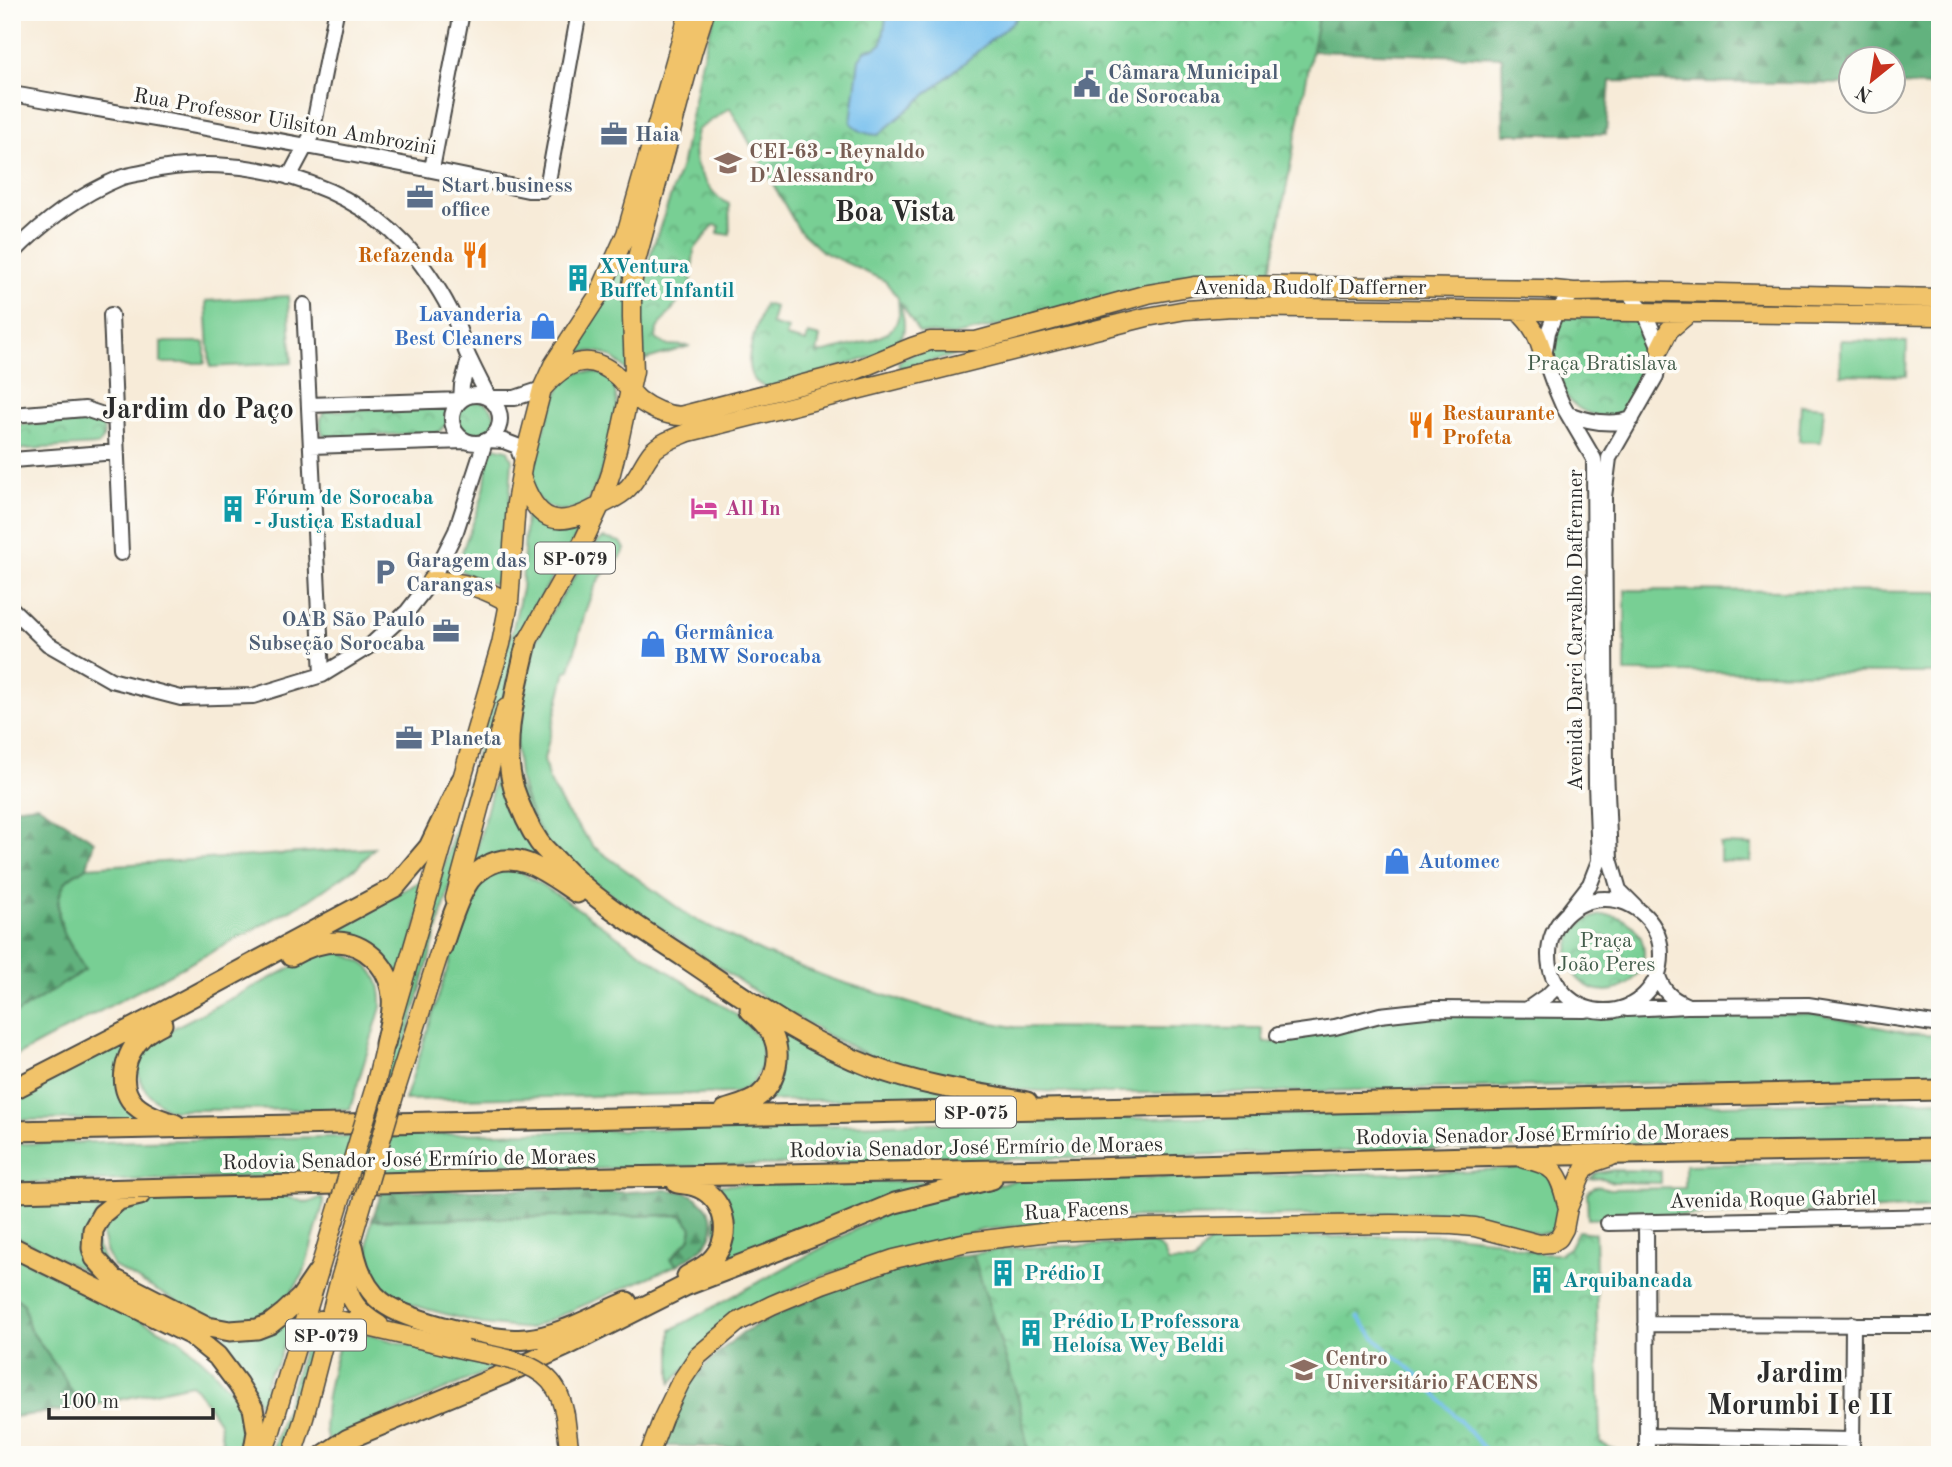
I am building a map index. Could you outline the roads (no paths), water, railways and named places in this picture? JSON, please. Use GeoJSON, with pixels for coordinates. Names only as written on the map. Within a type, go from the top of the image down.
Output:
{"type":"FeatureCollection","features":[{"type":"Feature","properties":{"kind":"highway"},"geometry":{"type":"LineString","coordinates":[[527,642],[515,696],[509,740],[509,764],[524,813],[540,843],[574,879],[632,923],[807,1038],[872,1067],[947,1089],[1080,1110]]}},
{"type":"Feature","properties":{"kind":"highway"},"geometry":{"type":"LineString","coordinates":[[12,1090],[164,1012],[395,887],[429,847],[461,781]]}},
{"type":"Feature","properties":{"kind":"highway"},"geometry":{"type":"LineString","coordinates":[[442,947],[462,893],[476,873],[488,865],[509,859],[542,870],[752,1011],[764,1023],[776,1047],[775,1073],[767,1088],[755,1098],[726,1109],[665,1116]]}},
{"type":"Feature","properties":{"kind":"highway"},"geometry":{"type":"LineString","coordinates":[[186,1128],[155,1117],[137,1107],[127,1095],[125,1073],[127,1061],[135,1047],[144,1035],[156,1027],[300,951],[338,942],[358,947],[376,960],[388,976],[392,993],[385,1044]]}},
{"type":"Feature","properties":{"kind":"highway","name":"Rodovia Senador José Ermírio de Moraes"},"geometry":{"type":"LineString","coordinates":[[12,1132],[1940,1090]]}},
{"type":"Feature","properties":{"kind":"highway","name":"Rodovia Senador José Ermírio de Moraes"},"geometry":{"type":"LineString","coordinates":[[12,1192],[1056,1169],[1506,1156],[1940,1149]]}},
{"type":"Feature","properties":{"kind":"highway"},"geometry":{"type":"LineString","coordinates":[[324,1455],[348,1439],[556,1350],[685,1286],[895,1203],[981,1180],[1056,1169]]}},
{"type":"Feature","properties":{"kind":"highway"},"geometry":{"type":"LineString","coordinates":[[353,1246],[356,1262],[369,1289],[391,1308],[436,1325],[478,1335],[506,1339],[545,1336],[682,1278],[705,1266],[721,1247],[725,1222],[720,1206],[707,1193],[696,1186],[685,1184],[614,1177]]}},
{"type":"Feature","properties":{"kind":"highway"},"geometry":{"type":"LineString","coordinates":[[166,1188],[119,1200],[102,1214],[93,1230],[92,1248],[99,1264],[114,1279],[201,1323],[230,1331],[257,1329],[270,1324],[301,1297],[318,1272]]}},
{"type":"Feature","properties":{"kind":"highway"},"geometry":{"type":"LineString","coordinates":[[12,1247],[191,1335],[217,1356],[253,1408],[257,1432],[253,1455]]}},
{"type":"Feature","properties":{"kind":"main road","name":"SP-079"},"geometry":{"type":"LineString","coordinates":[[262,1455],[374,1087],[501,644],[509,603],[516,503],[542,389],[553,365],[598,296],[626,234],[689,12]]}},
{"type":"Feature","properties":{"kind":"main road","name":"SP-079"},"geometry":{"type":"LineString","coordinates":[[292,1455],[358,1217],[442,947],[514,681],[527,642],[600,506],[617,452],[625,392],[634,371],[632,285],[636,261],[705,12]]}},
{"type":"Feature","properties":{"kind":"main road","name":"Avenida Rudolf Dafferner"},"geometry":{"type":"LineString","coordinates":[[625,392],[666,415],[680,416],[854,371],[930,341],[976,341],[1148,294],[1195,286],[1940,298]]}},
{"type":"Feature","properties":{"kind":"main road","name":"Avenida Rudolf Dafferner"},"geometry":{"type":"LineString","coordinates":[[600,506],[629,488],[653,451],[689,432],[1147,317],[1186,310],[1232,307],[1940,316]]}},
{"type":"Feature","properties":{"kind":"main road"},"geometry":{"type":"LineString","coordinates":[[1518,311],[1530,322],[1539,336],[1544,357]]}},
{"type":"Feature","properties":{"kind":"main road"},"geometry":{"type":"LineString","coordinates":[[1660,348],[1669,330],[1688,314]]}},
{"type":"Feature","properties":{"kind":"main road"},"geometry":{"type":"LineString","coordinates":[[949,340],[962,344],[964,348],[963,356],[956,364]]}},
{"type":"Feature","properties":{"kind":"main road"},"geometry":{"type":"LineString","coordinates":[[899,379],[893,363],[900,353]]}},
{"type":"Feature","properties":{"kind":"main road"},"geometry":{"type":"LineString","coordinates":[[542,389],[570,364],[592,362],[605,366],[625,392]]}},
{"type":"Feature","properties":{"kind":"main road"},"geometry":{"type":"LineString","coordinates":[[522,470],[528,496],[535,508],[548,517],[563,520],[576,518],[600,506]]}},
{"type":"Feature","properties":{"kind":"main road"},"geometry":{"type":"LineString","coordinates":[[430,581],[456,582],[480,589],[509,603]]}},
{"type":"Feature","properties":{"kind":"main road","name":"Rua Facens"},"geometry":{"type":"LineString","coordinates":[[649,1455],[671,1399],[698,1356],[738,1322],[797,1295],[894,1259],[967,1242],[1049,1232],[1160,1228],[1452,1225],[1475,1227],[1539,1244],[1551,1243],[1559,1238],[1564,1229],[1568,1208],[1584,1169],[1605,1158],[1627,1154]]}},
{"type":"Feature","properties":{"kind":"main road"},"geometry":{"type":"LineString","coordinates":[[1506,1156],[1543,1163],[1553,1168],[1568,1208]]}},
{"type":"Feature","properties":{"kind":"main road"},"geometry":{"type":"LineString","coordinates":[[358,1217],[347,1278],[350,1297],[368,1318],[391,1331]]}},
{"type":"Feature","properties":{"kind":"main road"},"geometry":{"type":"LineString","coordinates":[[303,1327],[306,1323],[331,1318],[510,1360],[533,1368],[555,1387],[561,1399],[570,1455]]}},
{"type":"Feature","properties":{"kind":"street"},"geometry":{"type":"LineString","coordinates":[[289,177],[312,134],[336,12]]}},
{"type":"Feature","properties":{"kind":"street"},"geometry":{"type":"LineString","coordinates":[[432,169],[462,12]]}},
{"type":"Feature","properties":{"kind":"street","name":"Rua Professor Uilsiton Ambrozini"},"geometry":{"type":"LineString","coordinates":[[12,94],[306,145],[528,190],[544,190],[547,186],[579,12]]}},
{"type":"Feature","properties":{"kind":"street"},"geometry":{"type":"LineString","coordinates":[[12,254],[35,230],[79,200],[122,178],[167,167],[225,165],[301,180],[348,200],[382,223],[415,255],[457,325],[469,359],[489,398],[498,409],[500,423],[498,430],[487,441],[456,531],[430,581],[407,612],[372,645],[322,675],[253,696],[181,698],[111,680],[48,644],[12,608]]}},
{"type":"Feature","properties":{"kind":"street"},"geometry":{"type":"LineString","coordinates":[[1627,291],[1645,313],[1660,348]]}},
{"type":"Feature","properties":{"kind":"street"},"geometry":{"type":"LineString","coordinates":[[1544,357],[1548,332],[1556,312],[1574,292]]}},
{"type":"Feature","properties":{"kind":"street"},"geometry":{"type":"LineString","coordinates":[[304,305],[322,675]]}},
{"type":"Feature","properties":{"kind":"street"},"geometry":{"type":"LineString","coordinates":[[111,315],[121,553]]}},
{"type":"Feature","properties":{"kind":"street","name":"Avenida Darci Carvalho Daffernner"},"geometry":{"type":"LineString","coordinates":[[1569,911],[1590,884],[1599,861],[1604,497],[1609,458],[1656,376],[1660,348]]}},
{"type":"Feature","properties":{"kind":"street","name":"Avenida Darci Carvalho Daffernner"},"geometry":{"type":"LineString","coordinates":[[1544,357],[1568,414],[1594,459],[1601,718],[1610,859],[1619,890],[1635,906]]}},
{"type":"Feature","properties":{"kind":"street"},"geometry":{"type":"LineString","coordinates":[[461,400],[469,359]]}},
{"type":"Feature","properties":{"kind":"street"},"geometry":{"type":"LineString","coordinates":[[465,441],[454,429],[452,421],[452,413],[461,400],[478,395],[514,398],[542,389]]}},
{"type":"Feature","properties":{"kind":"street"},"geometry":{"type":"LineString","coordinates":[[97,412],[105,409],[114,391]]}},
{"type":"Feature","properties":{"kind":"street"},"geometry":{"type":"LineString","coordinates":[[310,405],[461,400]]}},
{"type":"Feature","properties":{"kind":"street"},"geometry":{"type":"LineString","coordinates":[[12,415],[85,409],[116,419]]}},
{"type":"Feature","properties":{"kind":"street"},"geometry":{"type":"LineString","coordinates":[[1568,414],[1590,421],[1622,422],[1632,419]]}},
{"type":"Feature","properties":{"kind":"street"},"geometry":{"type":"LineString","coordinates":[[311,446],[504,441],[517,446],[522,470]]}},
{"type":"Feature","properties":{"kind":"street"},"geometry":{"type":"LineString","coordinates":[[12,460],[117,452]]}},
{"type":"Feature","properties":{"kind":"street"},"geometry":{"type":"LineString","coordinates":[[1594,1010],[1567,997],[1551,970],[1548,954],[1558,923],[1569,911],[1584,902],[1601,898],[1619,900],[1635,906],[1647,916],[1656,929],[1661,944],[1662,960],[1658,976],[1637,1002],[1622,1009]]}},
{"type":"Feature","properties":{"kind":"street"},"geometry":{"type":"LineString","coordinates":[[1658,976],[1662,987],[1673,1000],[1687,1006]]}},
{"type":"Feature","properties":{"kind":"street"},"geometry":{"type":"LineString","coordinates":[[1528,1008],[1558,985]]}},
{"type":"Feature","properties":{"kind":"street"},"geometry":{"type":"LineString","coordinates":[[1278,1035],[1335,1027],[1380,1015],[1435,1009],[1608,1011],[1687,1006],[1808,1005],[1940,1025]]}},
{"type":"Feature","properties":{"kind":"street","name":"Avenida Roque Gabriel"},"geometry":{"type":"LineString","coordinates":[[1608,1223],[1940,1216]]}},
{"type":"Feature","properties":{"kind":"street"},"geometry":{"type":"LineString","coordinates":[[1646,1222],[1647,1455]]}},
{"type":"Feature","properties":{"kind":"street"},"geometry":{"type":"LineString","coordinates":[[1646,1324],[1940,1325]]}},
{"type":"Feature","properties":{"kind":"street"},"geometry":{"type":"LineString","coordinates":[[1647,1436],[1852,1447],[1853,1324]]}},
{"type":"Feature","properties":{"kind":"water"},"geometry":{"type":"Polygon","coordinates":[[[887,12],[1016,12],[1015,20],[878,135],[874,135],[859,130],[851,122],[859,59],[866,50],[876,48],[882,43],[887,12]]]}},
{"type":"Feature","properties":{"kind":"waterway"},"geometry":{"type":"LineString","coordinates":[[1358,1317],[1379,1342],[1429,1387],[1490,1455]]}},
{"type":"Feature","properties":{"kind":"place","name":"Câmara Municipal de Sorocaba"},"geometry":{"type":"Point","coordinates":[1087,84]}},
{"type":"Feature","properties":{"kind":"place","name":"Haia"},"geometry":{"type":"Point","coordinates":[614,134]}},
{"type":"Feature","properties":{"kind":"place","name":"CEI-63 - Reynaldo D'Alessandro"},"geometry":{"type":"Point","coordinates":[728,163]}},
{"type":"Feature","properties":{"kind":"place","name":"Start business office"},"geometry":{"type":"Point","coordinates":[420,197]}},
{"type":"Feature","properties":{"kind":"place","name":"Refazenda"},"geometry":{"type":"Point","coordinates":[475,255]}},
{"type":"Feature","properties":{"kind":"place","name":"XVentura Buffet Infantil"},"geometry":{"type":"Point","coordinates":[578,278]}},
{"type":"Feature","properties":{"kind":"place","name":"Lavanderia Best Cleaners"},"geometry":{"type":"Point","coordinates":[543,326]}},
{"type":"Feature","properties":{"kind":"place","name":"Restaurante Profeta"},"geometry":{"type":"Point","coordinates":[1421,425]}},
{"type":"Feature","properties":{"kind":"place","name":"All In"},"geometry":{"type":"Point","coordinates":[704,508]}},
{"type":"Feature","properties":{"kind":"place","name":"Fórum de Sorocaba - Justiça Estadual"},"geometry":{"type":"Point","coordinates":[233,509]}},
{"type":"Feature","properties":{"kind":"place","name":"Garagem das Carangas"},"geometry":{"type":"Point","coordinates":[385,572]}},
{"type":"Feature","properties":{"kind":"place","name":"OAB São Paulo Subseção Sorocaba"},"geometry":{"type":"Point","coordinates":[446,631]}},
{"type":"Feature","properties":{"kind":"place","name":"Germânica BMW Sorocaba"},"geometry":{"type":"Point","coordinates":[653,644]}},
{"type":"Feature","properties":{"kind":"place","name":"Planeta"},"geometry":{"type":"Point","coordinates":[409,738]}},
{"type":"Feature","properties":{"kind":"place","name":"Automec"},"geometry":{"type":"Point","coordinates":[1397,861]}},
{"type":"Feature","properties":{"kind":"place","name":"Prédio I"},"geometry":{"type":"Point","coordinates":[1003,1273]}},
{"type":"Feature","properties":{"kind":"place","name":"Arquibancada"},"geometry":{"type":"Point","coordinates":[1542,1280]}},
{"type":"Feature","properties":{"kind":"place","name":"Prédio L Professora Heloísa Wey Beldi"},"geometry":{"type":"Point","coordinates":[1031,1333]}},
{"type":"Feature","properties":{"kind":"place","name":"Centro Universitário FACENS"},"geometry":{"type":"Point","coordinates":[1304,1370]}},
{"type":"Feature","properties":{"kind":"district","name":"Boa Vista"},"geometry":{"type":"Point","coordinates":[895,211]}},
{"type":"Feature","properties":{"kind":"district","name":"Jardim do Paço"},"geometry":{"type":"Point","coordinates":[198,408]}},
{"type":"Feature","properties":{"kind":"district","name":"Jardim Morumbi I e II"},"geometry":{"type":"Point","coordinates":[1800,1388]}},
{"type":"Feature","properties":{"kind":"park label","name":"Praça Bratislava"},"geometry":{"type":"Point","coordinates":[1602,363]}},
{"type":"Feature","properties":{"kind":"park label","name":"Praça João Peres"},"geometry":{"type":"Point","coordinates":[1606,952]}}]}
